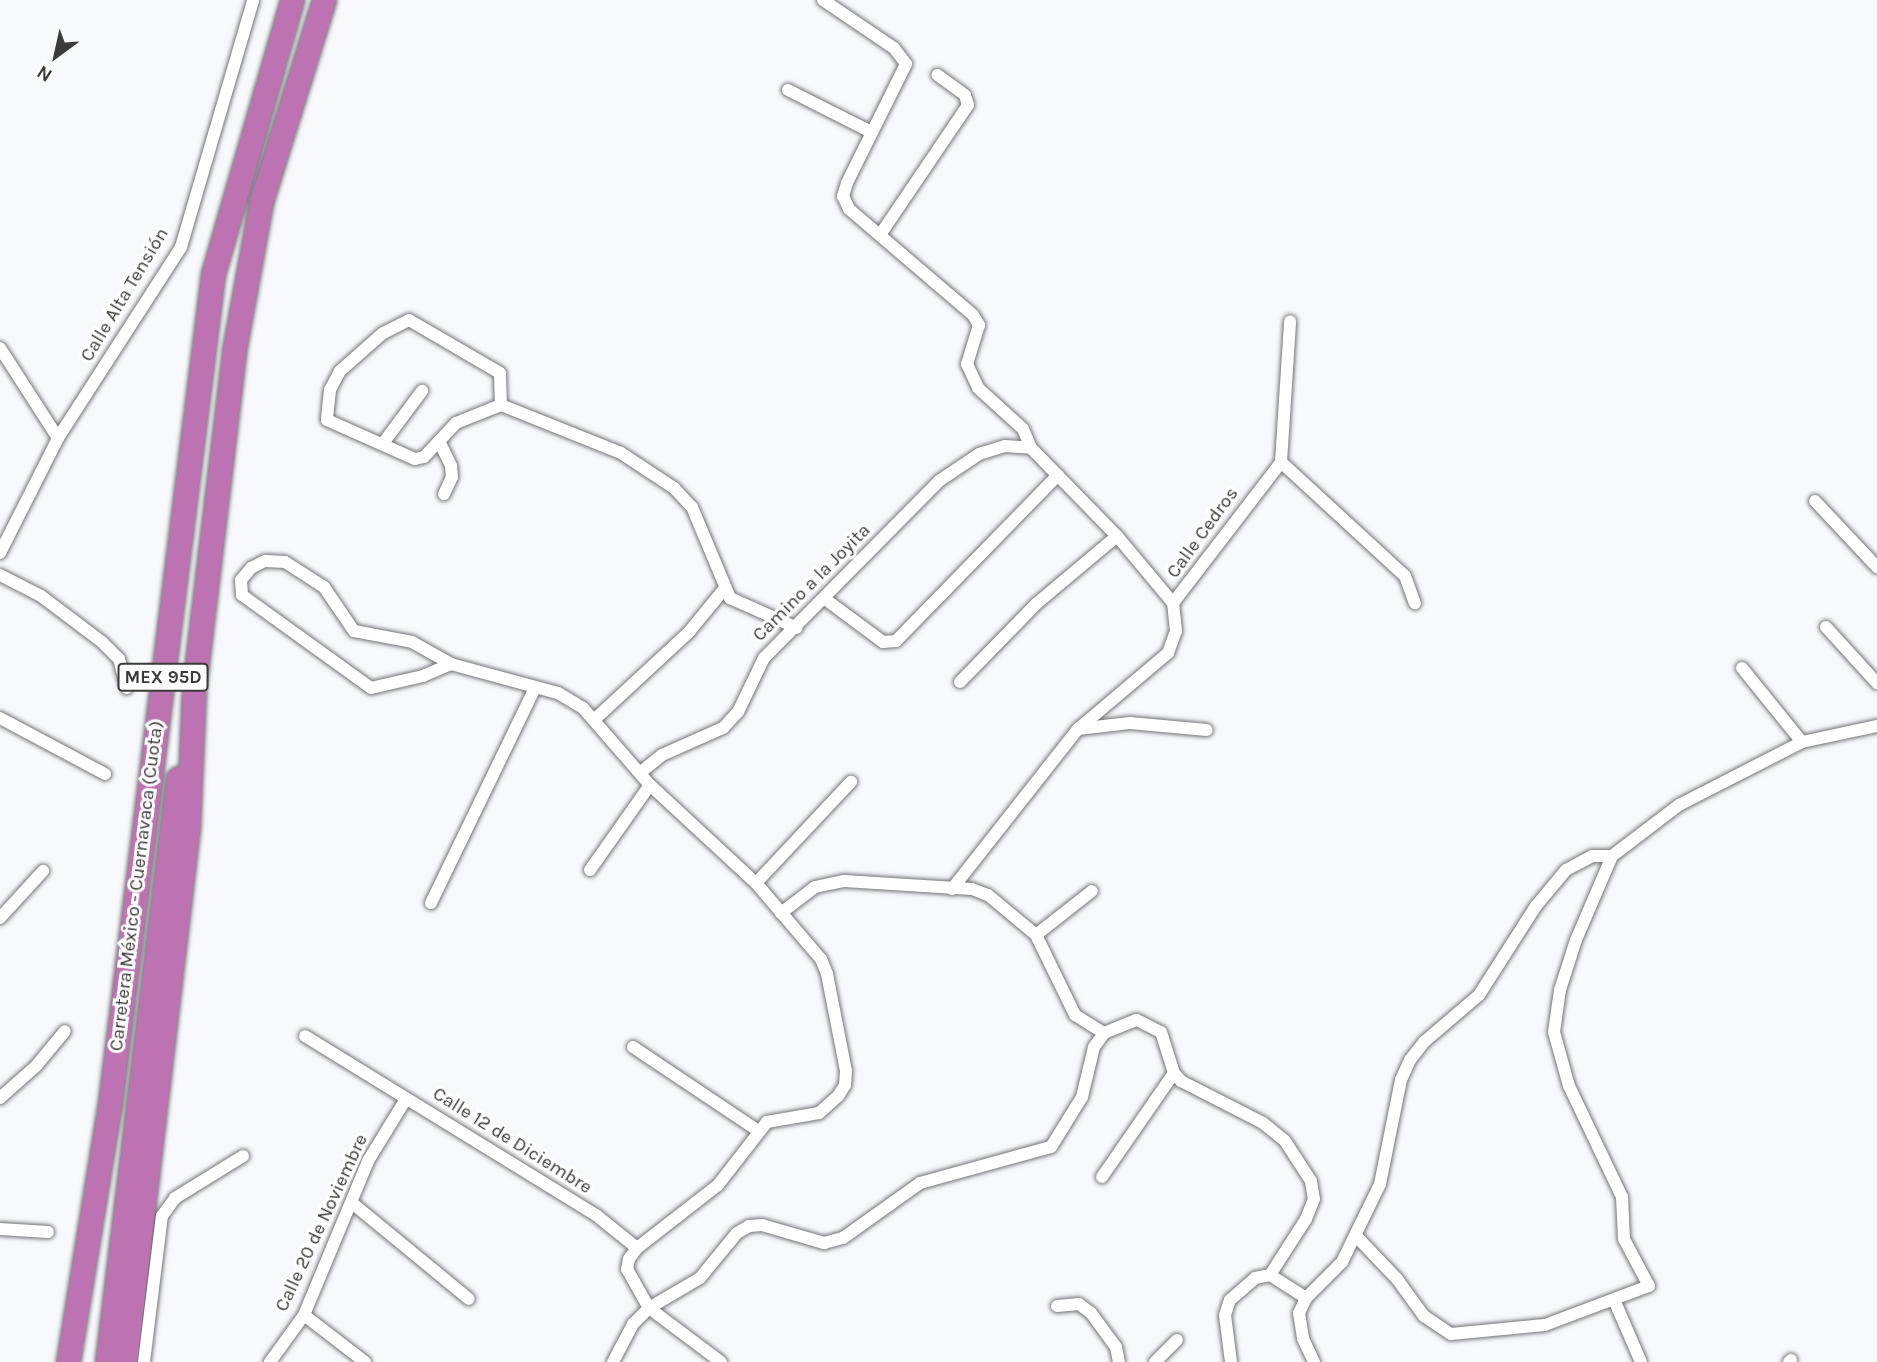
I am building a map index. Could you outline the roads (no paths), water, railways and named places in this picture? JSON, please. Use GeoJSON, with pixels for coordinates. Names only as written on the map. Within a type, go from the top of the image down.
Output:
{"type":"FeatureCollection","features":[{"type":"Feature","properties":{"kind":"highway","name":"Carretera México - Cuernavaca (Cuota)"},"geometry":{"type":"LineString","coordinates":[[68,1362],[110,1103],[213,274],[292,0]]}},
{"type":"Feature","properties":{"kind":"highway","name":"Carretera México - Cuernavaca (Cuota)"},"geometry":{"type":"LineString","coordinates":[[141,1362],[188,827],[194,688],[247,272],[261,202],[324,0]]}},
{"type":"Feature","properties":{"kind":"highway"},"geometry":{"type":"LineString","coordinates":[[105,1362],[169,832],[194,688]]}},
{"type":"Feature","properties":{"kind":"highway"},"geometry":{"type":"LineString","coordinates":[[105,1362],[120,1179],[110,1103]]}},
{"type":"Feature","properties":{"kind":"street","name":"Calle Alta Tensión"},"geometry":{"type":"LineString","coordinates":[[0,553],[58,438],[181,247],[253,0]]}},
{"type":"Feature","properties":{"kind":"street"},"geometry":{"type":"LineString","coordinates":[[788,90],[871,132],[906,64],[894,48],[823,0]]}},
{"type":"Feature","properties":{"kind":"street"},"geometry":{"type":"LineString","coordinates":[[880,234],[968,105],[965,95],[937,75]]}},
{"type":"Feature","properties":{"kind":"street","name":"Calle Cedros"},"geometry":{"type":"LineString","coordinates":[[871,132],[843,196],[849,209],[973,314],[979,325],[967,364],[978,388],[1023,429],[1031,447],[1118,536],[1172,603],[1281,462]]}},
{"type":"Feature","properties":{"kind":"street"},"geometry":{"type":"LineString","coordinates":[[501,405],[499,373],[409,320],[397,323],[340,371],[330,390],[330,423],[384,442],[415,459],[439,441],[456,422],[501,405],[621,453],[674,488],[702,526],[725,588],[742,606],[797,628]]}},
{"type":"Feature","properties":{"kind":"street"},"geometry":{"type":"LineString","coordinates":[[1290,321],[1281,462],[1405,576],[1415,603]]}},
{"type":"Feature","properties":{"kind":"street"},"geometry":{"type":"LineString","coordinates":[[0,348],[58,438]]}},
{"type":"Feature","properties":{"kind":"street"},"geometry":{"type":"LineString","coordinates":[[384,442],[422,391]]}},
{"type":"Feature","properties":{"kind":"street"},"geometry":{"type":"LineString","coordinates":[[439,441],[452,477],[444,494]]}},
{"type":"Feature","properties":{"kind":"street","name":"Camino a la Joyita"},"geometry":{"type":"LineString","coordinates":[[641,772],[662,755],[723,727],[738,712],[764,658],[797,628],[939,481],[979,454],[1005,446],[1031,447]]}},
{"type":"Feature","properties":{"kind":"street"},"geometry":{"type":"LineString","coordinates":[[825,599],[883,642],[896,641],[1058,475]]}},
{"type":"Feature","properties":{"kind":"street"},"geometry":{"type":"LineString","coordinates":[[1815,501],[1877,566]]}},
{"type":"Feature","properties":{"kind":"street"},"geometry":{"type":"LineString","coordinates":[[960,682],[1036,604],[1118,536]]}},
{"type":"Feature","properties":{"kind":"street"},"geometry":{"type":"LineString","coordinates":[[451,664],[423,676],[371,688],[242,595],[241,580],[251,568],[265,561],[285,562],[324,587],[355,631],[412,642],[451,664],[558,693],[594,720],[650,785],[756,883],[821,960],[845,1085],[819,1113],[766,1122],[757,1130],[718,1185],[637,1248],[627,1269],[649,1308],[721,1362]]}},
{"type":"Feature","properties":{"kind":"street"},"geometry":{"type":"LineString","coordinates":[[0,575],[41,596],[102,642],[119,659],[127,688]]}},
{"type":"Feature","properties":{"kind":"street"},"geometry":{"type":"LineString","coordinates":[[594,720],[690,632],[725,588]]}},
{"type":"Feature","properties":{"kind":"street"},"geometry":{"type":"LineString","coordinates":[[952,889],[1078,729],[1168,653],[1176,631],[1172,603]]}},
{"type":"Feature","properties":{"kind":"street"},"geometry":{"type":"LineString","coordinates":[[1826,626],[1877,683]]}},
{"type":"Feature","properties":{"kind":"street"},"geometry":{"type":"LineString","coordinates":[[1742,668],[1802,742]]}},
{"type":"Feature","properties":{"kind":"street"},"geometry":{"type":"LineString","coordinates":[[430,903],[535,688]]}},
{"type":"Feature","properties":{"kind":"street"},"geometry":{"type":"LineString","coordinates":[[0,718],[105,774]]}},
{"type":"Feature","properties":{"kind":"street"},"geometry":{"type":"LineString","coordinates":[[1078,729],[1130,723],[1207,730]]}},
{"type":"Feature","properties":{"kind":"street"},"geometry":{"type":"LineString","coordinates":[[1357,1237],[1397,1279],[1424,1316],[1451,1334],[1545,1325],[1615,1302],[1648,1286],[1624,1239],[1622,1197],[1569,1086],[1554,1032],[1560,990],[1576,940],[1612,856],[1679,805],[1722,786],[1802,742],[1877,726]]}},
{"type":"Feature","properties":{"kind":"street"},"geometry":{"type":"LineString","coordinates":[[756,883],[851,782]]}},
{"type":"Feature","properties":{"kind":"street"},"geometry":{"type":"LineString","coordinates":[[590,870],[650,785]]}},
{"type":"Feature","properties":{"kind":"street"},"geometry":{"type":"LineString","coordinates":[[1314,1362],[1300,1325],[1306,1298],[1342,1262],[1357,1237],[1380,1184],[1401,1080],[1410,1060],[1424,1042],[1479,995],[1536,906],[1566,870],[1592,856],[1612,856]]}},
{"type":"Feature","properties":{"kind":"street"},"geometry":{"type":"LineString","coordinates":[[0,918],[43,871]]}},
{"type":"Feature","properties":{"kind":"street"},"geometry":{"type":"LineString","coordinates":[[780,914],[815,887],[844,881],[952,889],[988,895],[1036,935],[1075,1014],[1104,1033]]}},
{"type":"Feature","properties":{"kind":"street"},"geometry":{"type":"LineString","coordinates":[[1036,935],[1092,891]]}},
{"type":"Feature","properties":{"kind":"street"},"geometry":{"type":"LineString","coordinates":[[613,1362],[622,1340],[649,1308],[700,1278],[737,1233],[749,1226],[762,1224],[824,1243],[843,1238],[919,1183],[1051,1147],[1082,1097],[1094,1047],[1104,1033],[1122,1023],[1138,1020],[1161,1032],[1174,1073],[1191,1089],[1263,1123],[1285,1140],[1311,1181],[1314,1199],[1306,1219],[1270,1275]]}},
{"type":"Feature","properties":{"kind":"street"},"geometry":{"type":"LineString","coordinates":[[0,1098],[65,1031]]}},
{"type":"Feature","properties":{"kind":"street","name":"Calle 12 de Diciembre"},"geometry":{"type":"LineString","coordinates":[[305,1036],[596,1215],[637,1248]]}},
{"type":"Feature","properties":{"kind":"street"},"geometry":{"type":"LineString","coordinates":[[634,1047],[757,1130]]}},
{"type":"Feature","properties":{"kind":"street"},"geometry":{"type":"LineString","coordinates":[[1102,1177],[1174,1073]]}},
{"type":"Feature","properties":{"kind":"street","name":"Calle 20 de Noviembre"},"geometry":{"type":"LineString","coordinates":[[270,1362],[304,1315],[368,1161],[406,1099]]}},
{"type":"Feature","properties":{"kind":"street"},"geometry":{"type":"LineString","coordinates":[[141,1362],[162,1216],[168,1205],[243,1156]]}},
{"type":"Feature","properties":{"kind":"street"},"geometry":{"type":"LineString","coordinates":[[352,1203],[469,1299]]}},
{"type":"Feature","properties":{"kind":"street"},"geometry":{"type":"LineString","coordinates":[[0,1229],[48,1232]]}},
{"type":"Feature","properties":{"kind":"street"},"geometry":{"type":"LineString","coordinates":[[1231,1362],[1225,1315],[1230,1300],[1255,1278],[1270,1275],[1306,1298]]}},
{"type":"Feature","properties":{"kind":"street"},"geometry":{"type":"LineString","coordinates":[[1615,1302],[1641,1362]]}},
{"type":"Feature","properties":{"kind":"street"},"geometry":{"type":"LineString","coordinates":[[1057,1306],[1079,1304],[1091,1313],[1116,1347],[1119,1362]]}},
{"type":"Feature","properties":{"kind":"street"},"geometry":{"type":"LineString","coordinates":[[304,1315],[365,1362]]}},
{"type":"Feature","properties":{"kind":"street"},"geometry":{"type":"LineString","coordinates":[[1155,1362],[1177,1340]]}}]}
